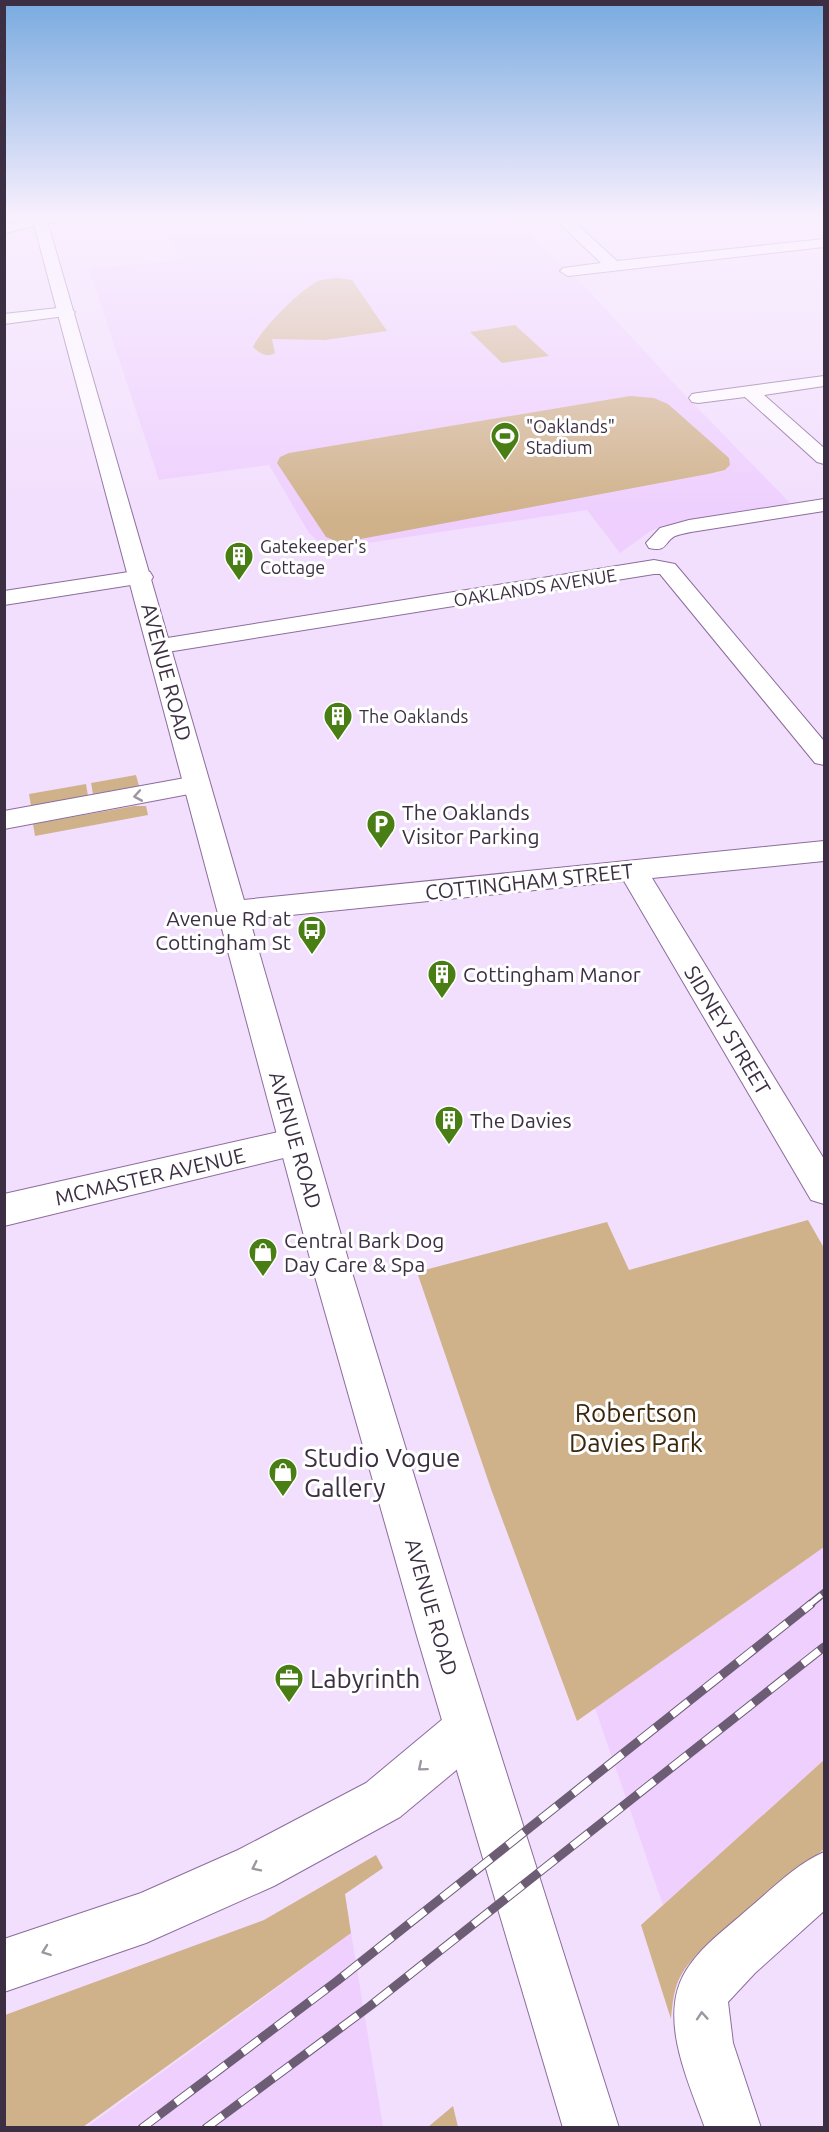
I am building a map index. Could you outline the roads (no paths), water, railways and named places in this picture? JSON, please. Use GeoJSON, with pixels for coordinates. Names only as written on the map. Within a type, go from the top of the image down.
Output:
{"type":"FeatureCollection","features":[{"type":"Feature","properties":{"kind":"street"},"geometry":{"type":"LineString","coordinates":[[4,319],[27,316]]}},
{"type":"Feature","properties":{"kind":"street","name":"AVENUE ROAD"},"geometry":{"type":"LineString","coordinates":[[68,316],[296,1142],[467,1730],[591,2127]]}},
{"type":"Feature","properties":{"kind":"street"},"geometry":{"type":"LineString","coordinates":[[698,398],[825,381]]}},
{"type":"Feature","properties":{"kind":"street"},"geometry":{"type":"LineString","coordinates":[[750,391],[825,458]]}},
{"type":"Feature","properties":{"kind":"street"},"geometry":{"type":"LineString","coordinates":[[657,543],[667,532],[689,526],[825,505]]}},
{"type":"Feature","properties":{"kind":"street","name":"OAKLANDS AVENUE"},"geometry":{"type":"LineString","coordinates":[[160,646],[644,569],[667,569],[825,757]]}},
{"type":"Feature","properties":{"kind":"street"},"geometry":{"type":"LineString","coordinates":[[4,598],[142,577]]}},
{"type":"Feature","properties":{"kind":"street"},"geometry":{"type":"LineString","coordinates":[[4,820],[196,785]]}},
{"type":"Feature","properties":{"kind":"street","name":"COTTINGHAM STREET"},"geometry":{"type":"LineString","coordinates":[[233,911],[825,851]]}},
{"type":"Feature","properties":{"kind":"street","name":"SIDNEY STREET"},"geometry":{"type":"LineString","coordinates":[[632,870],[825,1189]]}},
{"type":"Feature","properties":{"kind":"street","name":"MCMASTER AVENUE"},"geometry":{"type":"LineString","coordinates":[[4,1210],[296,1142]]}},
{"type":"Feature","properties":{"kind":"street"},"geometry":{"type":"LineString","coordinates":[[4,1966],[146,1917],[256,1868],[382,1800],[467,1730]]}},
{"type":"Feature","properties":{"kind":"street"},"geometry":{"type":"LineString","coordinates":[[733,2127],[700,2017],[702,1992],[718,1972],[825,1878]]}},
{"type":"Feature","properties":{"kind":"railway"},"geometry":{"type":"LineString","coordinates":[[809,1605],[824,1593]]}},
{"type":"Feature","properties":{"kind":"railway"},"geometry":{"type":"LineString","coordinates":[[142,2128],[337,1981],[811,1604]]}},
{"type":"Feature","properties":{"kind":"railway"},"geometry":{"type":"LineString","coordinates":[[206,2128],[370,2006],[824,1647]]}},
{"type":"Feature","properties":{"kind":"place","name":"\"Oaklands\" Stadium"},"geometry":{"type":"Point","coordinates":[505,462]}},
{"type":"Feature","properties":{"kind":"place","name":"Gatekeeper's Cottage"},"geometry":{"type":"Point","coordinates":[239,582]}},
{"type":"Feature","properties":{"kind":"place","name":"The Oaklands"},"geometry":{"type":"Point","coordinates":[338,742]}},
{"type":"Feature","properties":{"kind":"place","name":"The Oaklands Visitor Parking"},"geometry":{"type":"Point","coordinates":[381,850]}},
{"type":"Feature","properties":{"kind":"place","name":"Avenue Rd at Cottingham St"},"geometry":{"type":"Point","coordinates":[312,956]}},
{"type":"Feature","properties":{"kind":"place","name":"Cottingham Manor"},"geometry":{"type":"Point","coordinates":[442,1000]}},
{"type":"Feature","properties":{"kind":"place","name":"The Davies"},"geometry":{"type":"Point","coordinates":[449,1146]}},
{"type":"Feature","properties":{"kind":"place","name":"Central Bark Dog Day Care & Spa"},"geometry":{"type":"Point","coordinates":[263,1278]}},
{"type":"Feature","properties":{"kind":"place","name":"Studio Vogue Gallery"},"geometry":{"type":"Point","coordinates":[283,1498]}},
{"type":"Feature","properties":{"kind":"place","name":"Labyrinth"},"geometry":{"type":"Point","coordinates":[289,1704]}},
{"type":"Feature","properties":{"kind":"park label","name":"Robertson Davies Park"},"geometry":{"type":"Point","coordinates":[636,1427]}}]}
